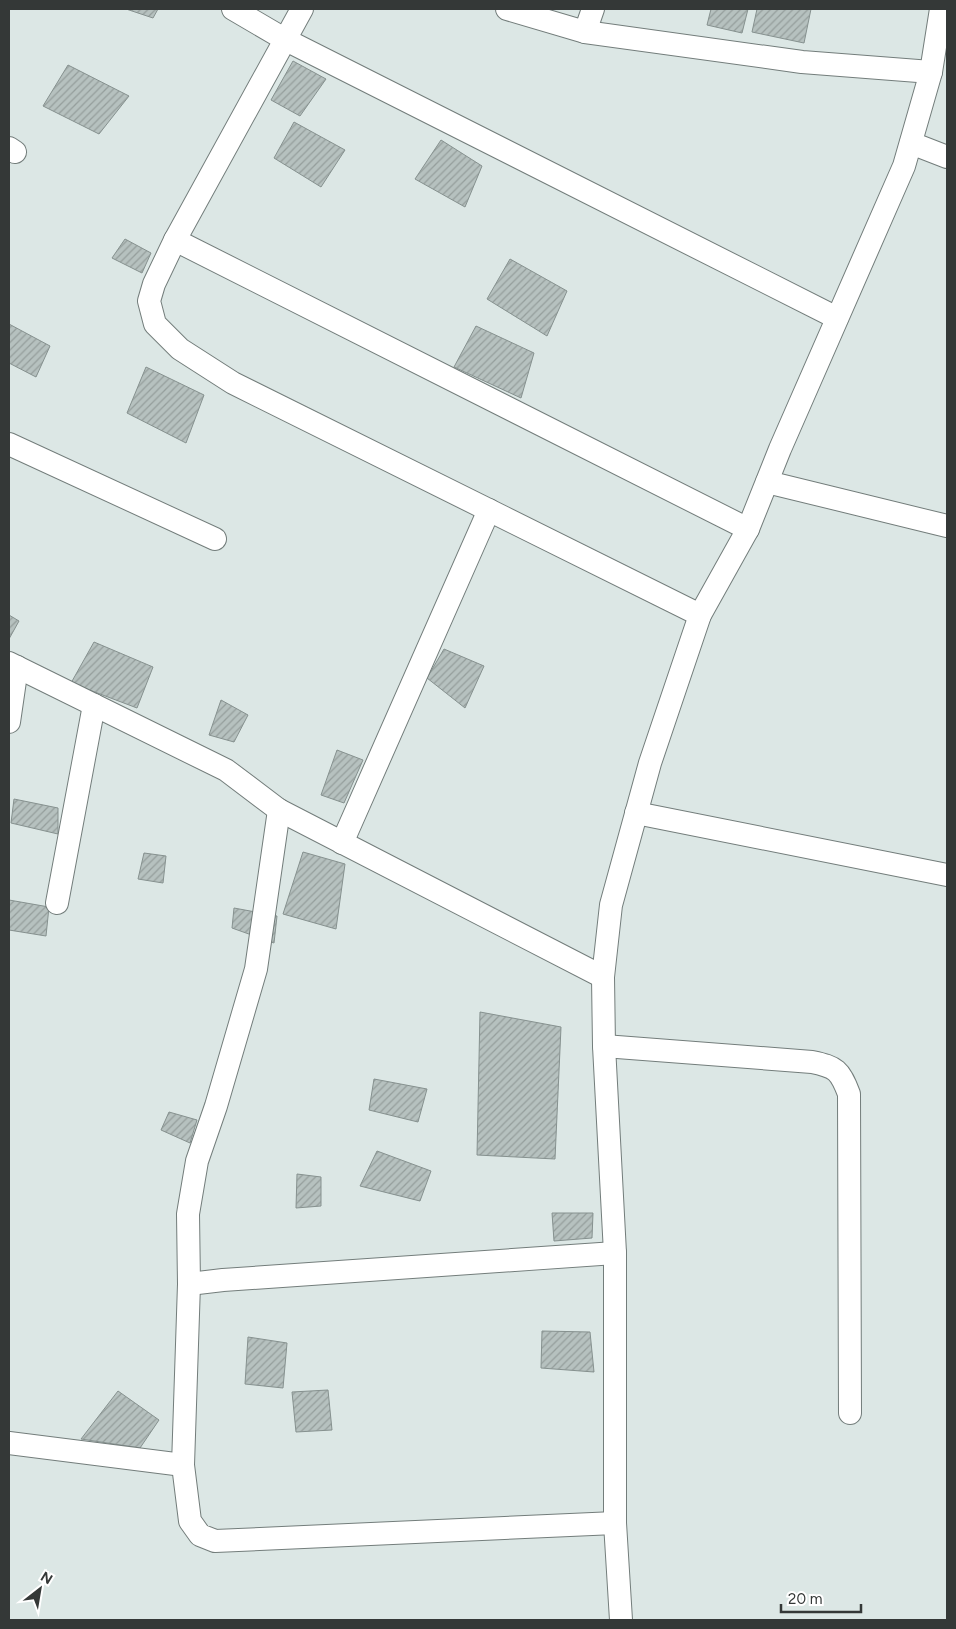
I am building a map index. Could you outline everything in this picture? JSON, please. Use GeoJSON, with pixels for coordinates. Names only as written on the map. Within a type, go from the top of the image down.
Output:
{"type":"FeatureCollection","features":[{"type":"Feature","properties":{"kind":"street"},"geometry":{"type":"LineString","coordinates":[[232,9],[286,40],[837,318]]}},
{"type":"Feature","properties":{"kind":"street"},"geometry":{"type":"LineString","coordinates":[[302,9],[175,240],[154,284],[149,302],[155,324],[180,349],[233,383],[700,615]]}},
{"type":"Feature","properties":{"kind":"street"},"geometry":{"type":"LineString","coordinates":[[506,9],[584,32],[802,62],[931,72]]}},
{"type":"Feature","properties":{"kind":"street"},"geometry":{"type":"LineString","coordinates":[[584,32],[593,9]]}},
{"type":"Feature","properties":{"kind":"street"},"geometry":{"type":"LineString","coordinates":[[621,1620],[615,1523],[615,1253],[604,1046],[603,977],[611,905],[650,763],[700,615],[748,529],[837,318],[904,166],[931,72],[941,9]]}},
{"type":"Feature","properties":{"kind":"street"},"geometry":{"type":"LineString","coordinates":[[911,143],[947,158]]}},
{"type":"Feature","properties":{"kind":"street"},"geometry":{"type":"LineString","coordinates":[[175,240],[748,529]]}},
{"type":"Feature","properties":{"kind":"street"},"geometry":{"type":"LineString","coordinates":[[9,444],[215,539]]}},
{"type":"Feature","properties":{"kind":"street"},"geometry":{"type":"LineString","coordinates":[[767,482],[947,526]]}},
{"type":"Feature","properties":{"kind":"street"},"geometry":{"type":"LineString","coordinates":[[342,843],[489,510]]}},
{"type":"Feature","properties":{"kind":"street"},"geometry":{"type":"LineString","coordinates":[[9,722],[13,665],[226,770],[279,810],[603,977]]}},
{"type":"Feature","properties":{"kind":"street"},"geometry":{"type":"LineString","coordinates":[[58,903],[94,705]]}},
{"type":"Feature","properties":{"kind":"street"},"geometry":{"type":"LineString","coordinates":[[279,810],[256,968],[216,1106],[197,1161],[188,1214],[189,1284],[183,1465],[190,1521],[200,1534],[215,1541],[615,1523]]}},
{"type":"Feature","properties":{"kind":"street"},"geometry":{"type":"LineString","coordinates":[[636,813],[947,875]]}},
{"type":"Feature","properties":{"kind":"street"},"geometry":{"type":"LineString","coordinates":[[604,1046],[812,1062],[831,1066],[843,1078],[850,1094],[850,1413]]}},
{"type":"Feature","properties":{"kind":"street"},"geometry":{"type":"LineString","coordinates":[[189,1284],[615,1253]]}},
{"type":"Feature","properties":{"kind":"street"},"geometry":{"type":"LineString","coordinates":[[9,1443],[183,1465]]}},
{"type":"Feature","properties":{"kind":"building"},"geometry":{"type":"Polygon","coordinates":[[[126,9],[158,9],[153,18],[126,9]]]}},
{"type":"Feature","properties":{"kind":"building"},"geometry":{"type":"Polygon","coordinates":[[[711,9],[748,9],[742,33],[707,25],[711,9]]]}},
{"type":"Feature","properties":{"kind":"building"},"geometry":{"type":"Polygon","coordinates":[[[757,9],[811,9],[804,43],[752,32],[757,9]]]}},
{"type":"Feature","properties":{"kind":"building"},"geometry":{"type":"Polygon","coordinates":[[[293,61],[326,79],[300,116],[271,100],[293,61]]]}},
{"type":"Feature","properties":{"kind":"building"},"geometry":{"type":"Polygon","coordinates":[[[68,65],[129,96],[99,134],[43,106],[68,65]]]}},
{"type":"Feature","properties":{"kind":"building"},"geometry":{"type":"Polygon","coordinates":[[[294,122],[345,150],[321,187],[274,158],[294,122]]]}},
{"type":"Feature","properties":{"kind":"building"},"geometry":{"type":"Polygon","coordinates":[[[441,140],[482,166],[465,207],[415,179],[441,140]]]}},
{"type":"Feature","properties":{"kind":"building"},"geometry":{"type":"Polygon","coordinates":[[[125,239],[151,253],[142,273],[112,258],[125,239]]]}},
{"type":"Feature","properties":{"kind":"building"},"geometry":{"type":"Polygon","coordinates":[[[510,259],[567,291],[547,336],[487,299],[510,259]]]}},
{"type":"Feature","properties":{"kind":"building"},"geometry":{"type":"Polygon","coordinates":[[[9,324],[50,346],[36,377],[9,363],[9,324]]]}},
{"type":"Feature","properties":{"kind":"building"},"geometry":{"type":"Polygon","coordinates":[[[476,326],[534,353],[521,398],[454,367],[476,326]]]}},
{"type":"Feature","properties":{"kind":"building"},"geometry":{"type":"Polygon","coordinates":[[[146,367],[204,395],[186,443],[127,413],[146,367]]]}},
{"type":"Feature","properties":{"kind":"building"},"geometry":{"type":"Polygon","coordinates":[[[9,615],[19,621],[9,639],[9,615]]]}},
{"type":"Feature","properties":{"kind":"building"},"geometry":{"type":"Polygon","coordinates":[[[94,642],[153,667],[137,708],[71,683],[94,642]]]}},
{"type":"Feature","properties":{"kind":"building"},"geometry":{"type":"Polygon","coordinates":[[[444,649],[484,666],[465,708],[427,678],[444,649]]]}},
{"type":"Feature","properties":{"kind":"building"},"geometry":{"type":"Polygon","coordinates":[[[221,700],[248,715],[234,742],[209,735],[221,700]]]}},
{"type":"Feature","properties":{"kind":"building"},"geometry":{"type":"Polygon","coordinates":[[[337,750],[363,760],[344,803],[321,795],[337,750]]]}},
{"type":"Feature","properties":{"kind":"building"},"geometry":{"type":"Polygon","coordinates":[[[14,799],[58,808],[58,834],[11,823],[14,799]]]}},
{"type":"Feature","properties":{"kind":"building"},"geometry":{"type":"Polygon","coordinates":[[[303,852],[345,864],[336,929],[283,914],[303,852]]]}},
{"type":"Feature","properties":{"kind":"building"},"geometry":{"type":"Polygon","coordinates":[[[144,853],[166,856],[163,883],[138,879],[144,853]]]}},
{"type":"Feature","properties":{"kind":"building"},"geometry":{"type":"Polygon","coordinates":[[[9,900],[49,907],[46,936],[9,930],[9,900]]]}},
{"type":"Feature","properties":{"kind":"building"},"geometry":{"type":"Polygon","coordinates":[[[234,908],[277,916],[274,943],[232,928],[234,908]]]}},
{"type":"Feature","properties":{"kind":"building"},"geometry":{"type":"Polygon","coordinates":[[[480,1012],[561,1027],[555,1159],[477,1155],[480,1012]]]}},
{"type":"Feature","properties":{"kind":"building"},"geometry":{"type":"Polygon","coordinates":[[[374,1079],[427,1089],[418,1122],[369,1110],[374,1079]]]}},
{"type":"Feature","properties":{"kind":"building"},"geometry":{"type":"Polygon","coordinates":[[[169,1112],[197,1120],[190,1143],[161,1130],[169,1112]]]}},
{"type":"Feature","properties":{"kind":"building"},"geometry":{"type":"Polygon","coordinates":[[[377,1151],[431,1171],[420,1201],[360,1186],[377,1151]]]}},
{"type":"Feature","properties":{"kind":"building"},"geometry":{"type":"Polygon","coordinates":[[[297,1174],[321,1177],[321,1206],[296,1208],[297,1174]]]}},
{"type":"Feature","properties":{"kind":"building"},"geometry":{"type":"Polygon","coordinates":[[[552,1213],[593,1213],[592,1238],[554,1241],[552,1213]]]}},
{"type":"Feature","properties":{"kind":"building"},"geometry":{"type":"Polygon","coordinates":[[[542,1331],[590,1332],[594,1372],[541,1368],[542,1331]]]}},
{"type":"Feature","properties":{"kind":"building"},"geometry":{"type":"Polygon","coordinates":[[[248,1337],[287,1343],[283,1388],[245,1384],[248,1337]]]}},
{"type":"Feature","properties":{"kind":"building"},"geometry":{"type":"Polygon","coordinates":[[[328,1390],[332,1430],[296,1432],[292,1392],[328,1390]]]}},
{"type":"Feature","properties":{"kind":"building"},"geometry":{"type":"Polygon","coordinates":[[[118,1391],[159,1420],[140,1448],[81,1439],[118,1391]]]}}]}
